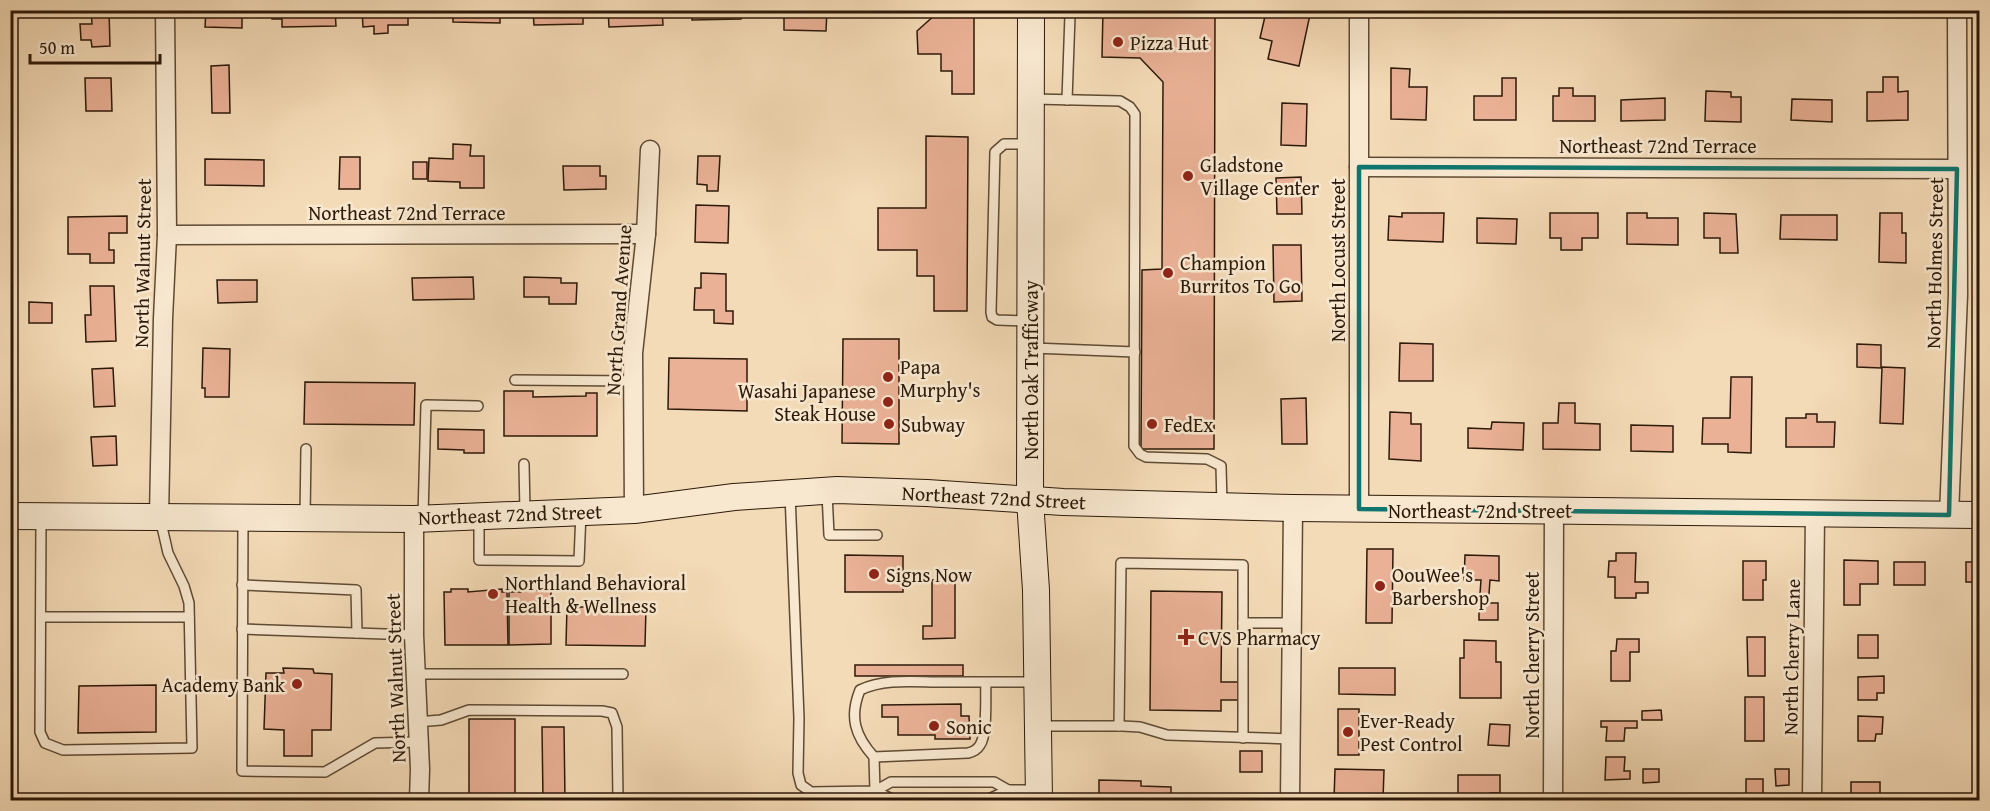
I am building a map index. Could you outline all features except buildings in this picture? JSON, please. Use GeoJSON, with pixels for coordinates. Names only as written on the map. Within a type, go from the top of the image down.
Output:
{"type":"FeatureCollection","features":[{"type":"Feature","properties":{"kind":"main road","name":"North Oak Trafficway"},"geometry":{"type":"LineString","coordinates":[[1031,10],[1030,500],[1036,590],[1039,796]]}},
{"type":"Feature","properties":{"kind":"main road","name":"Northeast 72nd Street"},"geometry":{"type":"LineString","coordinates":[[10,516],[418,518],[634,510],[734,497],[827,491],[1293,508],[1980,515]]}},
{"type":"Feature","properties":{"kind":"street","name":"North Walnut Street"},"geometry":{"type":"LineString","coordinates":[[159,516],[167,235],[165,10]]}},
{"type":"Feature","properties":{"kind":"street","name":"North Locust Street"},"geometry":{"type":"LineString","coordinates":[[1359,10],[1359,509]]}},
{"type":"Feature","properties":{"kind":"street","name":"North Holmes Street"},"geometry":{"type":"LineString","coordinates":[[1949,515],[1958,296],[1957,10]]}},
{"type":"Feature","properties":{"kind":"street","name":"North Grand Avenue"},"geometry":{"type":"LineString","coordinates":[[634,510],[633,353],[646,234],[650,150]]}},
{"type":"Feature","properties":{"kind":"street","name":"Northeast 72nd Terrace"},"geometry":{"type":"LineString","coordinates":[[1359,167],[1957,169]]}},
{"type":"Feature","properties":{"kind":"street","name":"Northeast 72nd Terrace"},"geometry":{"type":"LineString","coordinates":[[167,235],[646,234]]}},
{"type":"Feature","properties":{"kind":"street"},"geometry":{"type":"LineString","coordinates":[[1290,801],[1293,508]]}},
{"type":"Feature","properties":{"kind":"street","name":"North Cherry Street"},"geometry":{"type":"LineString","coordinates":[[1553,801],[1554,510]]}},
{"type":"Feature","properties":{"kind":"street","name":"North Cherry Lane"},"geometry":{"type":"LineString","coordinates":[[1812,801],[1815,513]]}},
{"type":"Feature","properties":{"kind":"street","name":"North Walnut Street"},"geometry":{"type":"LineString","coordinates":[[418,518],[414,635],[420,769],[419,801]]}},
{"type":"Feature","properties":{"kind":"lane"},"geometry":{"type":"LineString","coordinates":[[1067,100],[1072,10]]}},
{"type":"Feature","properties":{"kind":"lane"},"geometry":{"type":"LineString","coordinates":[[1031,99],[1120,101],[1130,107],[1135,114],[1134,446],[1140,454],[1146,456],[1208,459],[1221,466],[1222,505]]}},
{"type":"Feature","properties":{"kind":"lane"},"geometry":{"type":"LineString","coordinates":[[1030,321],[997,320],[992,317],[991,312],[995,152],[1004,144],[1031,144]]}},
{"type":"Feature","properties":{"kind":"lane"},"geometry":{"type":"LineString","coordinates":[[1030,348],[1135,352]]}},
{"type":"Feature","properties":{"kind":"lane"},"geometry":{"type":"LineString","coordinates":[[515,380],[633,381]]}},
{"type":"Feature","properties":{"kind":"lane"},"geometry":{"type":"LineString","coordinates":[[418,518],[426,405],[478,405]]}},
{"type":"Feature","properties":{"kind":"lane"},"geometry":{"type":"LineString","coordinates":[[305,517],[306,449]]}},
{"type":"Feature","properties":{"kind":"lane"},"geometry":{"type":"LineString","coordinates":[[524,464],[525,514]]}},
{"type":"Feature","properties":{"kind":"lane"},"geometry":{"type":"LineString","coordinates":[[827,491],[829,535],[877,535]]}},
{"type":"Feature","properties":{"kind":"lane"},"geometry":{"type":"LineString","coordinates":[[789,493],[799,718],[798,773],[801,785],[812,796],[875,791],[891,782],[994,782],[1008,790],[1039,796]]}},
{"type":"Feature","properties":{"kind":"lane"},"geometry":{"type":"LineString","coordinates":[[479,516],[479,560],[579,561],[581,512]]}},
{"type":"Feature","properties":{"kind":"lane"},"geometry":{"type":"LineString","coordinates":[[41,516],[40,732],[45,743],[63,750],[192,748],[189,603],[184,586],[168,553],[159,516]]}},
{"type":"Feature","properties":{"kind":"lane"},"geometry":{"type":"LineString","coordinates":[[243,516],[242,771],[325,772],[375,743],[418,742]]}},
{"type":"Feature","properties":{"kind":"lane"},"geometry":{"type":"LineString","coordinates":[[1119,726],[1121,563],[1243,565],[1243,738]]}},
{"type":"Feature","properties":{"kind":"lane"},"geometry":{"type":"LineString","coordinates":[[242,585],[356,590],[357,633]]}},
{"type":"Feature","properties":{"kind":"lane"},"geometry":{"type":"LineString","coordinates":[[40,617],[189,617]]}},
{"type":"Feature","properties":{"kind":"lane"},"geometry":{"type":"LineString","coordinates":[[1243,623],[1292,623]]}},
{"type":"Feature","properties":{"kind":"lane"},"geometry":{"type":"LineString","coordinates":[[242,629],[414,635]]}},
{"type":"Feature","properties":{"kind":"lane"},"geometry":{"type":"LineString","coordinates":[[416,674],[623,674]]}},
{"type":"Feature","properties":{"kind":"lane"},"geometry":{"type":"LineString","coordinates":[[875,791],[874,757],[862,743],[855,727],[855,703],[860,690],[874,684],[897,682],[1038,682]]}},
{"type":"Feature","properties":{"kind":"lane"},"geometry":{"type":"LineString","coordinates":[[874,757],[976,751],[982,744],[984,735],[986,682]]}},
{"type":"Feature","properties":{"kind":"lane"},"geometry":{"type":"LineString","coordinates":[[417,722],[441,720],[469,710],[531,709],[612,713],[617,727],[618,801]]}},
{"type":"Feature","properties":{"kind":"lane"},"geometry":{"type":"LineString","coordinates":[[1038,726],[1140,727],[1167,735],[1292,739]]}},
{"type":"Feature","properties":{"kind":"lane"},"geometry":{"type":"LineString","coordinates":[[875,791],[892,799],[909,800],[989,799],[1008,790]]}},
{"type":"Feature","properties":{"kind":"highlighted area"},"geometry":{"type":"Polygon","coordinates":[[[1359,167],[1957,169],[1949,515],[1359,509],[1359,167]]]}},
{"type":"Feature","properties":{"kind":"place","name":"Pizza Hut"},"geometry":{"type":"Point","coordinates":[1118,42]}},
{"type":"Feature","properties":{"kind":"place","name":"Gladstone Village Center"},"geometry":{"type":"Point","coordinates":[1188,176]}},
{"type":"Feature","properties":{"kind":"place","name":"Champion Burritos To Go"},"geometry":{"type":"Point","coordinates":[1168,273]}},
{"type":"Feature","properties":{"kind":"place","name":"Papa Murphy's"},"geometry":{"type":"Point","coordinates":[888,377]}},
{"type":"Feature","properties":{"kind":"place","name":"Wasahi Japanese Steak House"},"geometry":{"type":"Point","coordinates":[888,402]}},
{"type":"Feature","properties":{"kind":"place","name":"Subway"},"geometry":{"type":"Point","coordinates":[889,424]}},
{"type":"Feature","properties":{"kind":"place","name":"FedEx"},"geometry":{"type":"Point","coordinates":[1152,424]}},
{"type":"Feature","properties":{"kind":"place","name":"Signs Now"},"geometry":{"type":"Point","coordinates":[874,574]}},
{"type":"Feature","properties":{"kind":"place","name":"OouWee's Barbershop"},"geometry":{"type":"Point","coordinates":[1380,586]}},
{"type":"Feature","properties":{"kind":"place","name":"Northland Behavioral Health & Wellness"},"geometry":{"type":"Point","coordinates":[493,594]}},
{"type":"Feature","properties":{"kind":"place","name":"CVS Pharmacy"},"geometry":{"type":"Point","coordinates":[1186,637]}},
{"type":"Feature","properties":{"kind":"place","name":"Academy Bank"},"geometry":{"type":"Point","coordinates":[297,684]}},
{"type":"Feature","properties":{"kind":"place","name":"Sonic"},"geometry":{"type":"Point","coordinates":[934,726]}},
{"type":"Feature","properties":{"kind":"place","name":"Ever-Ready Pest Control"},"geometry":{"type":"Point","coordinates":[1348,732]}}]}
